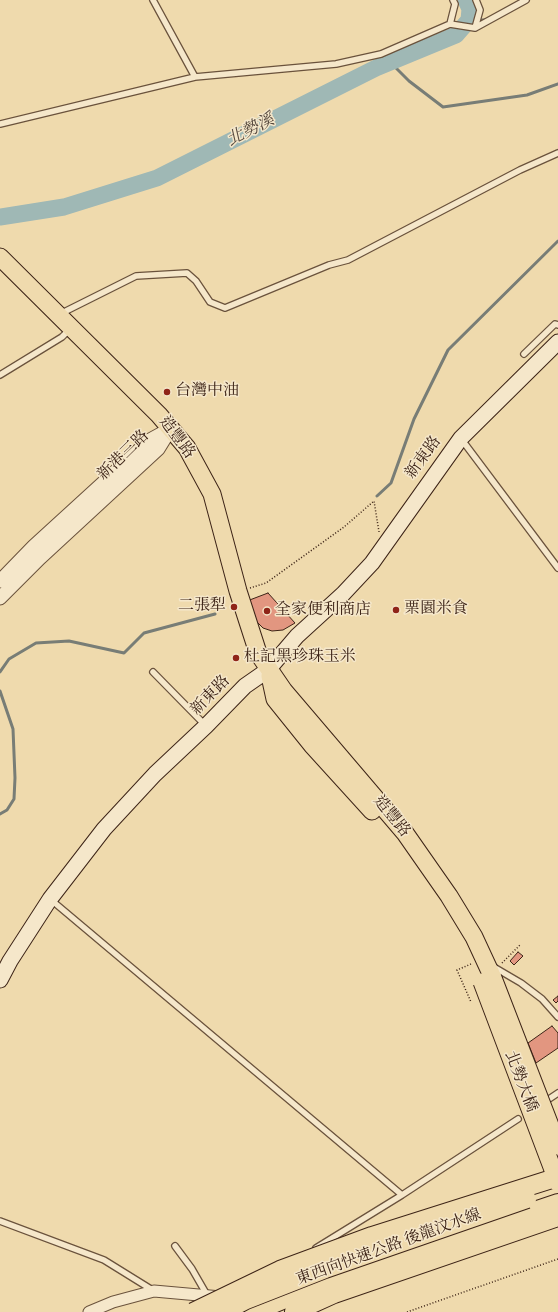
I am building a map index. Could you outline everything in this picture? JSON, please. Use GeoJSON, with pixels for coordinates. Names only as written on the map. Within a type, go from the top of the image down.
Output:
{"type":"FeatureCollection","features":[{"type":"Feature","properties":{"kind":"highway","name":"東西向快速公路 後龍汶水線"},"geometry":{"type":"LineString","coordinates":[[229,1305],[246,1300],[558,1181]]}},
{"type":"Feature","properties":{"kind":"highway"},"geometry":{"type":"LineString","coordinates":[[193,1312],[280,1270],[365,1238],[558,1181]]}},
{"type":"Feature","properties":{"kind":"highway","name":"東西向快速公路 後龍汶水線"},"geometry":{"type":"LineString","coordinates":[[254,1312],[330,1280],[558,1203]]}},
{"type":"Feature","properties":{"kind":"highway"},"geometry":{"type":"LineString","coordinates":[[294,1312],[334,1294],[558,1216]]}},
{"type":"Feature","properties":{"kind":"main road","name":"造豐路"},"geometry":{"type":"LineString","coordinates":[[0,257],[171,428],[187,448],[212,494],[238,591],[258,653],[268,670],[275,699],[312,745],[397,840],[441,902],[466,943],[486,970]]}},
{"type":"Feature","properties":{"kind":"main road","name":"新東路"},"geometry":{"type":"LineString","coordinates":[[0,980],[10,960],[50,899],[104,829],[156,774],[245,686],[268,670],[297,636],[343,594],[384,547],[461,438],[558,342]]}},
{"type":"Feature","properties":{"kind":"main road","name":"北勢大橋"},"geometry":{"type":"LineString","coordinates":[[486,970],[558,1146]]}},
{"type":"Feature","properties":{"kind":"main road","name":"北勢大橋"},"geometry":{"type":"LineString","coordinates":[[486,970],[558,1181]]}},
{"type":"Feature","properties":{"kind":"street","name":"新港三路"},"geometry":{"type":"LineString","coordinates":[[0,581],[34,546],[150,440],[171,428]]}},
{"type":"Feature","properties":{"kind":"street","name":"新港三路"},"geometry":{"type":"LineString","coordinates":[[0,598],[40,558],[158,449],[171,428]]}},
{"type":"Feature","properties":{"kind":"street"},"geometry":{"type":"LineString","coordinates":[[89,1312],[113,1302],[154,1291],[207,1295],[229,1305],[278,1296],[558,1196]]}},
{"type":"Feature","properties":{"kind":"lane"},"geometry":{"type":"LineString","coordinates":[[153,0],[195,77]]}},
{"type":"Feature","properties":{"kind":"lane"},"geometry":{"type":"LineString","coordinates":[[451,24],[455,4],[453,0]]}},
{"type":"Feature","properties":{"kind":"lane"},"geometry":{"type":"LineString","coordinates":[[475,28],[479,13],[476,0]]}},
{"type":"Feature","properties":{"kind":"lane"},"geometry":{"type":"LineString","coordinates":[[0,124],[195,77],[336,64],[381,54],[451,24],[475,28],[526,0]]}},
{"type":"Feature","properties":{"kind":"lane"},"geometry":{"type":"LineString","coordinates":[[57,315],[136,276],[187,273],[196,281],[210,302],[225,308],[329,265],[348,260],[520,170],[558,153]]}},
{"type":"Feature","properties":{"kind":"lane"},"geometry":{"type":"LineString","coordinates":[[524,354],[555,324],[558,325]]}},
{"type":"Feature","properties":{"kind":"lane"},"geometry":{"type":"LineString","coordinates":[[0,375],[62,337],[72,328]]}},
{"type":"Feature","properties":{"kind":"lane"},"geometry":{"type":"LineString","coordinates":[[461,438],[558,568]]}},
{"type":"Feature","properties":{"kind":"lane"},"geometry":{"type":"LineString","coordinates":[[153,672],[206,726]]}},
{"type":"Feature","properties":{"kind":"lane"},"geometry":{"type":"LineString","coordinates":[[50,899],[402,1195]]}},
{"type":"Feature","properties":{"kind":"lane"},"geometry":{"type":"LineString","coordinates":[[486,970],[531,991],[558,1017]]}},
{"type":"Feature","properties":{"kind":"lane"},"geometry":{"type":"LineString","coordinates":[[546,1101],[558,1093]]}},
{"type":"Feature","properties":{"kind":"lane"},"geometry":{"type":"LineString","coordinates":[[229,1305],[518,1119]]}},
{"type":"Feature","properties":{"kind":"lane"},"geometry":{"type":"LineString","coordinates":[[0,1221],[104,1260],[154,1291]]}},
{"type":"Feature","properties":{"kind":"lane"},"geometry":{"type":"LineString","coordinates":[[174,1246],[192,1269],[207,1295]]}},
{"type":"Feature","properties":{"kind":"path"},"geometry":{"type":"LineString","coordinates":[[238,591],[266,583],[344,528],[374,501],[376,521],[384,547]]}},
{"type":"Feature","properties":{"kind":"path"},"geometry":{"type":"LineString","coordinates":[[471,1002],[457,970],[486,970],[520,944]]}},
{"type":"Feature","properties":{"kind":"path"},"geometry":{"type":"LineString","coordinates":[[407,1312],[558,1259]]}},
{"type":"Feature","properties":{"kind":"building","name":"全家便利商店"},"geometry":{"type":"Polygon","coordinates":[[[268,593],[295,623],[283,630],[272,631],[263,628],[255,620],[247,601],[268,593]]]}},
{"type":"Feature","properties":{"kind":"building"},"geometry":{"type":"Polygon","coordinates":[[[518,952],[523,956],[514,965],[510,961],[518,952]]]}},
{"type":"Feature","properties":{"kind":"building"},"geometry":{"type":"Polygon","coordinates":[[[558,996],[558,1001],[556,1003],[553,1000],[558,996]]]}},
{"type":"Feature","properties":{"kind":"building"},"geometry":{"type":"Polygon","coordinates":[[[552,1026],[558,1033],[558,1048],[536,1063],[528,1043],[552,1026]]]}},
{"type":"Feature","properties":{"kind":"waterway","name":"北勢溪"},"geometry":{"type":"LineString","coordinates":[[0,217],[64,207],[157,178],[376,68],[456,35],[469,20],[470,9],[466,0]]}},
{"type":"Feature","properties":{"kind":"waterway"},"geometry":{"type":"LineString","coordinates":[[469,20],[487,20]]}},
{"type":"Feature","properties":{"kind":"waterway"},"geometry":{"type":"LineString","coordinates":[[390,62],[409,81],[443,107],[527,95],[558,84]]}},
{"type":"Feature","properties":{"kind":"waterway"},"geometry":{"type":"LineString","coordinates":[[377,496],[391,483],[414,419],[448,350],[558,241]]}},
{"type":"Feature","properties":{"kind":"waterway"},"geometry":{"type":"LineString","coordinates":[[0,672],[9,659],[36,643],[69,641],[124,653],[144,633],[215,614]]}},
{"type":"Feature","properties":{"kind":"waterway"},"geometry":{"type":"LineString","coordinates":[[0,691],[13,729],[15,778],[14,799],[7,810],[0,814]]}},
{"type":"Feature","properties":{"kind":"place","name":"台灣中油"},"geometry":{"type":"Point","coordinates":[167,392]}},
{"type":"Feature","properties":{"kind":"place","name":"二張犁"},"geometry":{"type":"Point","coordinates":[234,607]}},
{"type":"Feature","properties":{"kind":"place","name":"栗園米食"},"geometry":{"type":"Point","coordinates":[396,610]}},
{"type":"Feature","properties":{"kind":"place","name":"全家便利商店"},"geometry":{"type":"Point","coordinates":[267,611]}},
{"type":"Feature","properties":{"kind":"place","name":"杜記黑珍珠玉米"},"geometry":{"type":"Point","coordinates":[236,658]}}]}
